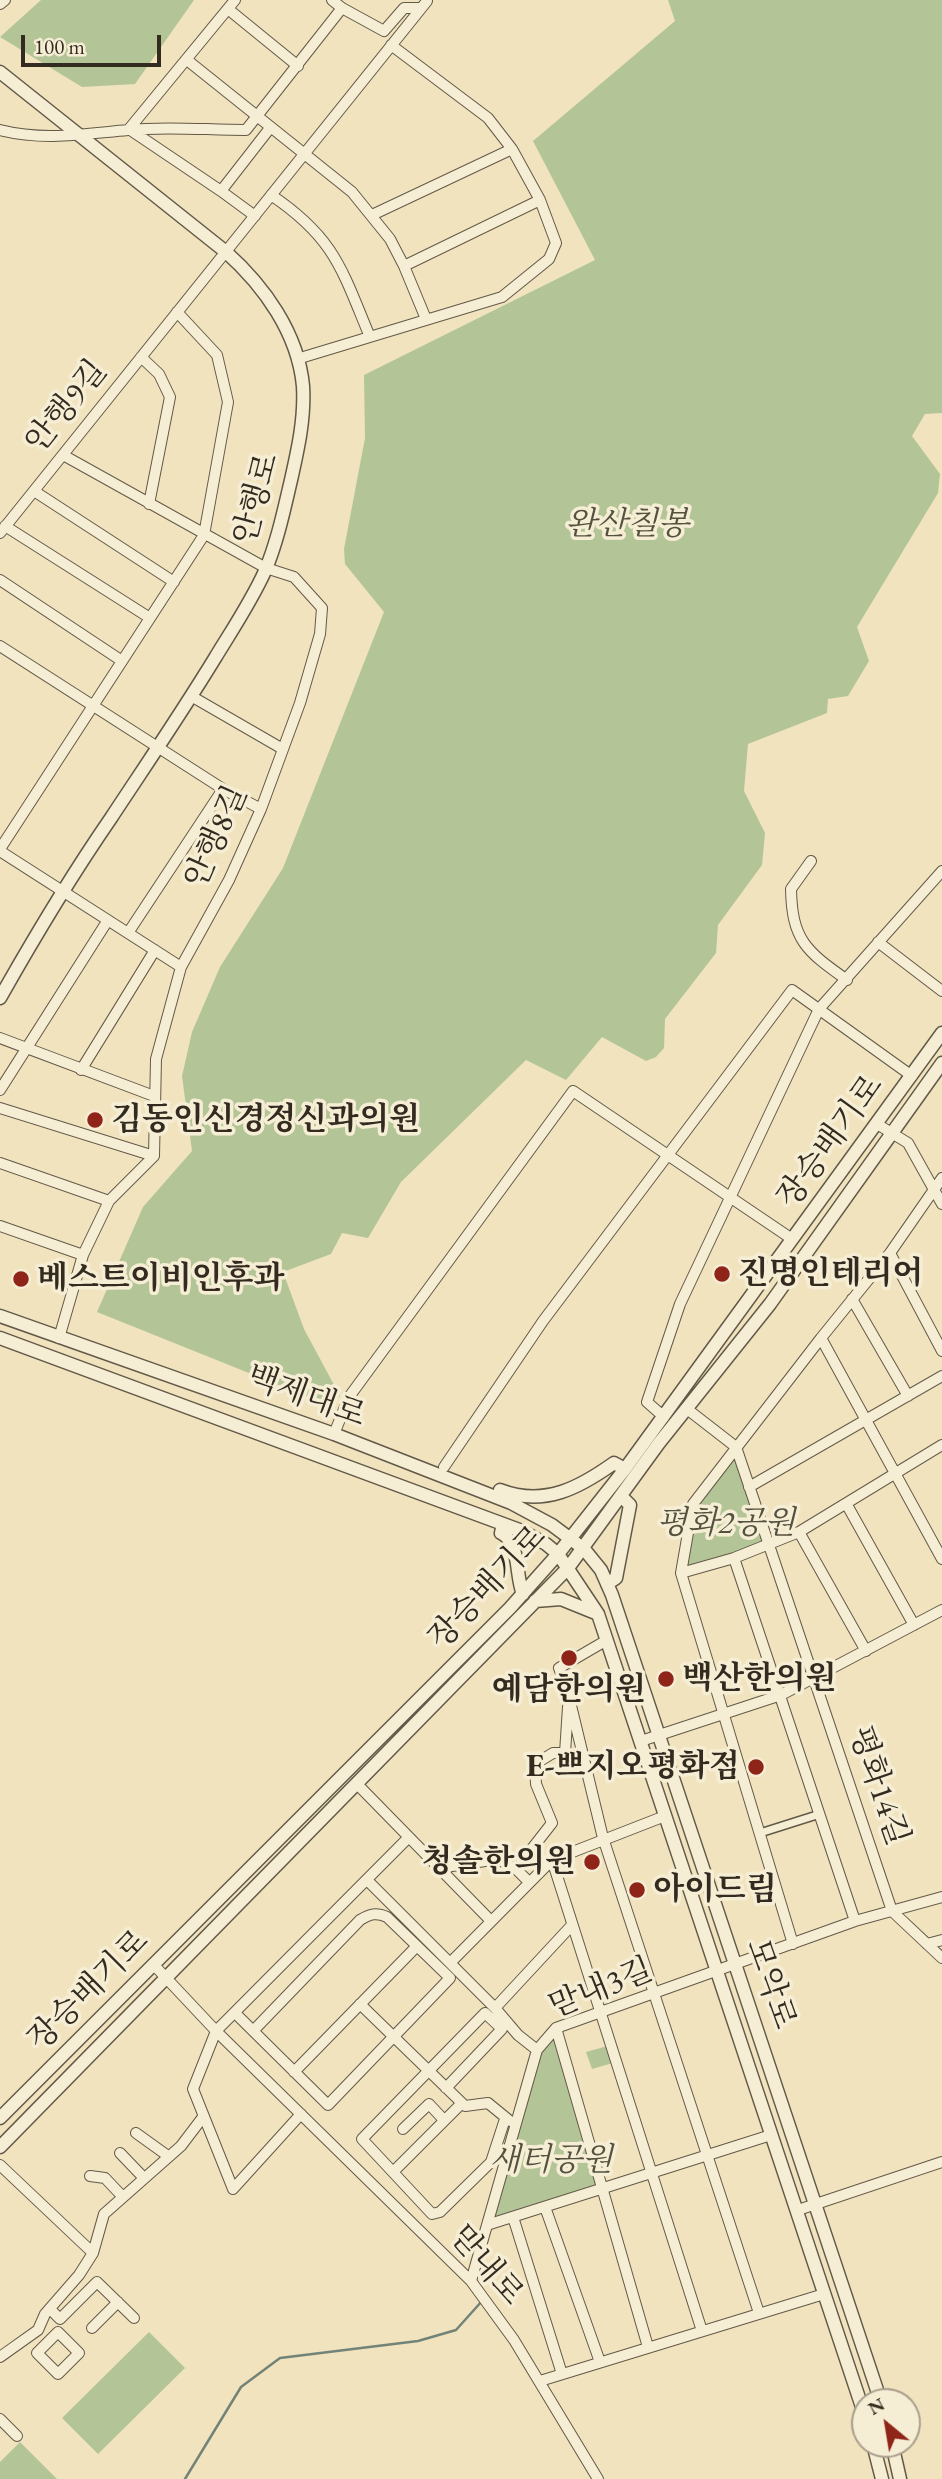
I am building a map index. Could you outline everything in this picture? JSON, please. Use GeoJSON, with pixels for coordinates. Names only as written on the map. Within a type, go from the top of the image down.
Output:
{"type":"FeatureCollection","features":[{"type":"Feature","properties":{"kind":"street"},"geometry":{"type":"LineString","coordinates":[[0,4],[5,0]]}},
{"type":"Feature","properties":{"kind":"street"},"geometry":{"type":"LineString","coordinates":[[129,129],[235,0]]}},
{"type":"Feature","properties":{"kind":"street"},"geometry":{"type":"LineString","coordinates":[[332,0],[384,31],[404,8],[424,4]]}},
{"type":"Feature","properties":{"kind":"street","name":"안행9길"},"geometry":{"type":"LineString","coordinates":[[150,618],[3,530],[424,4]]}},
{"type":"Feature","properties":{"kind":"street"},"geometry":{"type":"LineString","coordinates":[[0,130],[30,137],[79,136],[129,129],[246,130],[342,8]]}},
{"type":"Feature","properties":{"kind":"street"},"geometry":{"type":"LineString","coordinates":[[228,9],[298,66]]}},
{"type":"Feature","properties":{"kind":"street"},"geometry":{"type":"LineString","coordinates":[[297,359],[502,298],[549,259],[556,243],[540,200],[512,149],[488,118],[391,45]]}},
{"type":"Feature","properties":{"kind":"street"},"geometry":{"type":"LineString","coordinates":[[187,60],[352,192],[372,215],[404,265],[426,319]]}},
{"type":"Feature","properties":{"kind":"street","name":"안행로"},"geometry":{"type":"LineString","coordinates":[[0,72],[226,252],[258,283],[272,304],[297,359],[303,384],[301,434],[287,499],[266,568],[251,600],[159,747],[62,890],[0,998]]}},
{"type":"Feature","properties":{"kind":"street"},"geometry":{"type":"LineString","coordinates":[[221,191],[270,128]]}},
{"type":"Feature","properties":{"kind":"street"},"geometry":{"type":"LineString","coordinates":[[129,129],[255,216]]}},
{"type":"Feature","properties":{"kind":"street"},"geometry":{"type":"LineString","coordinates":[[372,215],[512,149]]}},
{"type":"Feature","properties":{"kind":"street"},"geometry":{"type":"LineString","coordinates":[[271,195],[312,228],[341,266],[370,337]]}},
{"type":"Feature","properties":{"kind":"street"},"geometry":{"type":"LineString","coordinates":[[404,265],[540,200]]}},
{"type":"Feature","properties":{"kind":"street"},"geometry":{"type":"LineString","coordinates":[[177,312],[217,355],[226,383],[226,413],[204,535],[0,850],[181,967]]}},
{"type":"Feature","properties":{"kind":"street","name":"안행9길"},"geometry":{"type":"LineString","coordinates":[[141,357],[167,386],[170,397],[149,504]]}},
{"type":"Feature","properties":{"kind":"street"},"geometry":{"type":"LineString","coordinates":[[62,455],[266,568]]}},
{"type":"Feature","properties":{"kind":"street","name":"안행9길"},"geometry":{"type":"LineString","coordinates":[[34,491],[174,582]]}},
{"type":"Feature","properties":{"kind":"street","name":"안행8길"},"geometry":{"type":"LineString","coordinates":[[154,1156],[153,1096],[156,1059],[181,967],[229,880],[261,809],[281,748],[300,703],[320,634],[322,608],[294,577],[266,568]]}},
{"type":"Feature","properties":{"kind":"street"},"geometry":{"type":"LineString","coordinates":[[0,580],[122,661]]}},
{"type":"Feature","properties":{"kind":"street"},"geometry":{"type":"LineString","coordinates":[[0,646],[223,789],[261,809]]}},
{"type":"Feature","properties":{"kind":"street"},"geometry":{"type":"LineString","coordinates":[[191,696],[281,748]]}},
{"type":"Feature","properties":{"kind":"street"},"geometry":{"type":"LineString","coordinates":[[128,933],[223,789]]}},
{"type":"Feature","properties":{"kind":"street"},"geometry":{"type":"LineString","coordinates":[[811,862],[792,889],[795,929],[805,947],[847,980]]}},
{"type":"Feature","properties":{"kind":"street"},"geometry":{"type":"LineString","coordinates":[[664,1417],[647,1402],[680,1304],[820,1009],[942,871]]}},
{"type":"Feature","properties":{"kind":"street"},"geometry":{"type":"LineString","coordinates":[[0,1090],[108,920]]}},
{"type":"Feature","properties":{"kind":"street"},"geometry":{"type":"LineString","coordinates":[[878,942],[942,991]]}},
{"type":"Feature","properties":{"kind":"street"},"geometry":{"type":"LineString","coordinates":[[81,1070],[155,950]]}},
{"type":"Feature","properties":{"kind":"street"},"geometry":{"type":"LineString","coordinates":[[444,1467],[543,1321],[792,990],[912,1076]]}},
{"type":"Feature","properties":{"kind":"street","name":"장승배기로"},"geometry":{"type":"LineString","coordinates":[[2,2113],[523,1594],[572,1538],[664,1417],[942,1034]]}},
{"type":"Feature","properties":{"kind":"street"},"geometry":{"type":"LineString","coordinates":[[0,1038],[153,1096]]}},
{"type":"Feature","properties":{"kind":"street","name":"장승배기로"},"geometry":{"type":"LineString","coordinates":[[0,2147],[568,1568],[687,1409],[770,1304],[942,1063]]}},
{"type":"Feature","properties":{"kind":"street"},"geometry":{"type":"LineString","coordinates":[[334,1434],[349,1397],[573,1091],[792,1238]]}},
{"type":"Feature","properties":{"kind":"street"},"geometry":{"type":"LineString","coordinates":[[0,1108],[154,1156],[109,1201],[83,1255],[59,1338]]}},
{"type":"Feature","properties":{"kind":"street"},"geometry":{"type":"LineString","coordinates":[[877,1124],[908,1143],[942,1204]]}},
{"type":"Feature","properties":{"kind":"street"},"geometry":{"type":"LineString","coordinates":[[0,1163],[109,1201]]}},
{"type":"Feature","properties":{"kind":"street"},"geometry":{"type":"LineString","coordinates":[[793,1944],[681,1573],[693,1504],[821,1338],[890,1254],[942,1178]]}},
{"type":"Feature","properties":{"kind":"street"},"geometry":{"type":"LineString","coordinates":[[0,1226],[83,1255]]}},
{"type":"Feature","properties":{"kind":"street"},"geometry":{"type":"LineString","coordinates":[[890,1254],[942,1351]]}},
{"type":"Feature","properties":{"kind":"street"},"geometry":{"type":"LineString","coordinates":[[852,1299],[908,1396]]}},
{"type":"Feature","properties":{"kind":"street","name":"백제대로"},"geometry":{"type":"LineString","coordinates":[[0,1316],[334,1434],[510,1503],[572,1538],[584,1549]]}},
{"type":"Feature","properties":{"kind":"street","name":"백제대로"},"geometry":{"type":"LineString","coordinates":[[0,1338],[503,1524],[546,1544],[568,1568]]}},
{"type":"Feature","properties":{"kind":"street"},"geometry":{"type":"LineString","coordinates":[[821,1338],[942,1559]]}},
{"type":"Feature","properties":{"kind":"street"},"geometry":{"type":"LineString","coordinates":[[749,1488],[942,1376]]}},
{"type":"Feature","properties":{"kind":"street"},"geometry":{"type":"LineString","coordinates":[[687,1409],[736,1447]]}},
{"type":"Feature","properties":{"kind":"street"},"geometry":{"type":"LineString","coordinates":[[681,1573],[734,1558],[799,1532],[942,1445]]}},
{"type":"Feature","properties":{"kind":"street","name":"평화14길"},"geometry":{"type":"LineString","coordinates":[[736,1447],[892,1911]]}},
{"type":"Feature","properties":{"kind":"street"},"geometry":{"type":"LineString","coordinates":[[411,1464],[416,1457],[517,1497],[554,1494],[580,1487],[614,1463],[625,1469]]}},
{"type":"Feature","properties":{"kind":"street"},"geometry":{"type":"LineString","coordinates":[[607,1584],[616,1578],[630,1505],[622,1497]]}},
{"type":"Feature","properties":{"kind":"street"},"geometry":{"type":"LineString","coordinates":[[847,1505],[914,1625]]}},
{"type":"Feature","properties":{"kind":"street"},"geometry":{"type":"LineString","coordinates":[[503,1524],[501,1533],[507,1536],[513,1550],[523,1594]]}},
{"type":"Feature","properties":{"kind":"street"},"geometry":{"type":"LineString","coordinates":[[799,1532],[866,1651]]}},
{"type":"Feature","properties":{"kind":"street","name":"모악로"},"geometry":{"type":"LineString","coordinates":[[584,1549],[607,1584],[876,2388]]}},
{"type":"Feature","properties":{"kind":"street","name":"평화14길"},"geometry":{"type":"LineString","coordinates":[[734,1558],[855,1921]]}},
{"type":"Feature","properties":{"kind":"street","name":"모악로"},"geometry":{"type":"LineString","coordinates":[[568,1568],[598,1614],[856,2388]]}},
{"type":"Feature","properties":{"kind":"street"},"geometry":{"type":"LineString","coordinates":[[535,1601],[561,1599],[598,1614]]}},
{"type":"Feature","properties":{"kind":"street"},"geometry":{"type":"LineString","coordinates":[[641,1741],[781,1695],[942,1610]]}},
{"type":"Feature","properties":{"kind":"street"},"geometry":{"type":"LineString","coordinates":[[607,1640],[559,1668],[569,1696],[603,1838],[759,2313]]}},
{"type":"Feature","properties":{"kind":"street"},"geometry":{"type":"LineString","coordinates":[[516,1869],[552,1823],[536,1784],[534,1764],[553,1753],[565,1753],[569,1696]]}},
{"type":"Feature","properties":{"kind":"street"},"geometry":{"type":"LineString","coordinates":[[357,1784],[491,1921]]}},
{"type":"Feature","properties":{"kind":"street"},"geometry":{"type":"LineString","coordinates":[[760,1832],[820,1814]]}},
{"type":"Feature","properties":{"kind":"street"},"geometry":{"type":"LineString","coordinates":[[450,1963],[552,1860],[665,1816]]}},
{"type":"Feature","properties":{"kind":"street"},"geometry":{"type":"LineString","coordinates":[[301,2114],[233,2189],[193,2089],[216,2031],[408,1838]]}},
{"type":"Feature","properties":{"kind":"street"},"geometry":{"type":"LineString","coordinates":[[439,1868],[498,1859],[516,1869],[529,1882]]}},
{"type":"Feature","properties":{"kind":"street"},"geometry":{"type":"LineString","coordinates":[[552,1860],[702,2331]]}},
{"type":"Feature","properties":{"kind":"street"},"geometry":{"type":"LineString","coordinates":[[368,1881],[495,2008],[518,2035],[537,2050]]}},
{"type":"Feature","properties":{"kind":"street"},"geometry":{"type":"LineString","coordinates":[[718,1972],[855,1921],[942,1897]]}},
{"type":"Feature","properties":{"kind":"street"},"geometry":{"type":"LineString","coordinates":[[892,1911],[942,1958]]}},
{"type":"Feature","properties":{"kind":"street"},"geometry":{"type":"LineString","coordinates":[[235,2013],[253,2031],[294,2072],[328,2105],[450,1978],[387,1917],[379,1913],[369,1915],[359,1920],[253,2031]]}},
{"type":"Feature","properties":{"kind":"street"},"geometry":{"type":"LineString","coordinates":[[495,2008],[572,1925]]}},
{"type":"Feature","properties":{"kind":"street"},"geometry":{"type":"LineString","coordinates":[[928,1944],[942,1940]]}},
{"type":"Feature","properties":{"kind":"street"},"geometry":{"type":"LineString","coordinates":[[294,2072],[417,1946]]}},
{"type":"Feature","properties":{"kind":"street","name":"맏내로"},"geometry":{"type":"LineString","coordinates":[[153,1964],[216,2031],[471,2281],[540,2381],[598,2479]]}},
{"type":"Feature","properties":{"kind":"street","name":"맏내3길"},"geometry":{"type":"LineString","coordinates":[[471,2281],[490,2224],[537,2050],[556,2028],[718,1972]]}},
{"type":"Feature","properties":{"kind":"street"},"geometry":{"type":"LineString","coordinates":[[360,2004],[394,2036],[428,2070],[446,2088],[462,2103],[464,2106],[497,2102],[505,2119],[491,2162],[440,2212],[432,2214],[362,2139],[428,2070],[485,2013],[502,2029],[446,2088]]}},
{"type":"Feature","properties":{"kind":"street"},"geometry":{"type":"LineString","coordinates":[[556,2028],[648,2347]]}},
{"type":"Feature","properties":{"kind":"street"},"geometry":{"type":"LineString","coordinates":[[393,2172],[462,2103]]}},
{"type":"Feature","properties":{"kind":"street"},"geometry":{"type":"LineString","coordinates":[[403,2129],[429,2104],[444,2120]]}},
{"type":"Feature","properties":{"kind":"street"},"geometry":{"type":"LineString","coordinates":[[2,2113],[17,2128]]}},
{"type":"Feature","properties":{"kind":"street"},"geometry":{"type":"LineString","coordinates":[[3,2353],[38,2330],[50,2309],[79,2274],[93,2253],[103,2214],[181,2147],[203,2117]]}},
{"type":"Feature","properties":{"kind":"street"},"geometry":{"type":"LineString","coordinates":[[505,2119],[517,2123]]}},
{"type":"Feature","properties":{"kind":"street"},"geometry":{"type":"LineString","coordinates":[[136,2133],[169,2156]]}},
{"type":"Feature","properties":{"kind":"street"},"geometry":{"type":"LineString","coordinates":[[490,2224],[771,2136]]}},
{"type":"Feature","properties":{"kind":"street"},"geometry":{"type":"LineString","coordinates":[[120,2154],[143,2177]]}},
{"type":"Feature","properties":{"kind":"street"},"geometry":{"type":"LineString","coordinates":[[798,2210],[942,2162]]}},
{"type":"Feature","properties":{"kind":"street"},"geometry":{"type":"LineString","coordinates":[[0,2165],[93,2253]]}},
{"type":"Feature","properties":{"kind":"street"},"geometry":{"type":"LineString","coordinates":[[90,2176],[106,2178],[122,2196]]}},
{"type":"Feature","properties":{"kind":"street"},"geometry":{"type":"LineString","coordinates":[[545,2207],[600,2362]]}},
{"type":"Feature","properties":{"kind":"street"},"geometry":{"type":"LineString","coordinates":[[513,2217],[562,2374]]}},
{"type":"Feature","properties":{"kind":"street"},"geometry":{"type":"LineString","coordinates":[[50,2309],[60,2319],[97,2281],[134,2318]]}},
{"type":"Feature","properties":{"kind":"street"},"geometry":{"type":"LineString","coordinates":[[540,2381],[824,2294]]}},
{"type":"Feature","properties":{"kind":"street"},"geometry":{"type":"LineString","coordinates":[[92,2328],[118,2302]]}},
{"type":"Feature","properties":{"kind":"street"},"geometry":{"type":"LineString","coordinates":[[38,2330],[49,2341]]}},
{"type":"Feature","properties":{"kind":"street"},"geometry":{"type":"LineString","coordinates":[[0,2419],[17,2436]]}},
{"type":"Feature","properties":{"kind":"street"},"geometry":{"type":"LineString","coordinates":[[877,2458],[882,2479]]}},
{"type":"Feature","properties":{"kind":"street"},"geometry":{"type":"LineString","coordinates":[[895,2458],[900,2479]]}},
{"type":"Feature","properties":{"kind":"green space"},"geometry":{"type":"Polygon","coordinates":[[[41,0],[194,0],[135,84],[82,87],[0,37],[41,0]]]}},
{"type":"Feature","properties":{"kind":"green space","name":"완산칠봉"},"geometry":{"type":"Polygon","coordinates":[[[668,0],[942,0],[942,413],[925,414],[912,436],[940,474],[938,493],[857,627],[869,661],[848,696],[828,699],[827,713],[748,744],[744,791],[765,833],[762,865],[718,925],[716,953],[665,1019],[664,1048],[656,1057],[646,1061],[602,1037],[566,1080],[526,1060],[401,1182],[368,1238],[342,1233],[331,1254],[283,1272],[304,1329],[340,1396],[331,1406],[97,1312],[143,1207],[192,1151],[182,1076],[192,1032],[220,967],[283,868],[384,612],[345,564],[344,549],[365,438],[364,375],[595,260],[533,141],[675,21],[668,0]]]}},
{"type":"Feature","properties":{"kind":"green space","name":"평화2공원"},"geometry":{"type":"Polygon","coordinates":[[[736,1447],[768,1544],[681,1573],[693,1504],[736,1447]]]}},
{"type":"Feature","properties":{"kind":"green space","name":"새터공원"},"geometry":{"type":"Polygon","coordinates":[[[556,2028],[603,2190],[490,2224],[537,2050],[556,2028]]]}},
{"type":"Feature","properties":{"kind":"green space"},"geometry":{"type":"Polygon","coordinates":[[[611,2045],[616,2062],[592,2069],[586,2052],[611,2045]]]}},
{"type":"Feature","properties":{"kind":"green space"},"geometry":{"type":"Polygon","coordinates":[[[149,2332],[185,2368],[98,2454],[62,2418],[149,2332]]]}},
{"type":"Feature","properties":{"kind":"green space"},"geometry":{"type":"Polygon","coordinates":[[[20,2442],[57,2479],[0,2479],[0,2462],[20,2442]]]}},
{"type":"Feature","properties":{"kind":"waterway"},"geometry":{"type":"LineString","coordinates":[[185,2479],[241,2387],[280,2358],[418,2341],[456,2330],[482,2301]]}},
{"type":"Feature","properties":{"kind":"place","name":"김동인신경정신과의원"},"geometry":{"type":"Point","coordinates":[95,1120]}},
{"type":"Feature","properties":{"kind":"place","name":"진명인테리어"},"geometry":{"type":"Point","coordinates":[722,1274]}},
{"type":"Feature","properties":{"kind":"place","name":"베스트이비인후과"},"geometry":{"type":"Point","coordinates":[21,1279]}},
{"type":"Feature","properties":{"kind":"place","name":"예담한의원"},"geometry":{"type":"Point","coordinates":[569,1658]}},
{"type":"Feature","properties":{"kind":"place","name":"백산한의원"},"geometry":{"type":"Point","coordinates":[666,1679]}},
{"type":"Feature","properties":{"kind":"place","name":"E-쁘지오평화점"},"geometry":{"type":"Point","coordinates":[756,1767]}},
{"type":"Feature","properties":{"kind":"place","name":"청솔한의원"},"geometry":{"type":"Point","coordinates":[592,1862]}},
{"type":"Feature","properties":{"kind":"place","name":"아이드림"},"geometry":{"type":"Point","coordinates":[637,1890]}}]}
